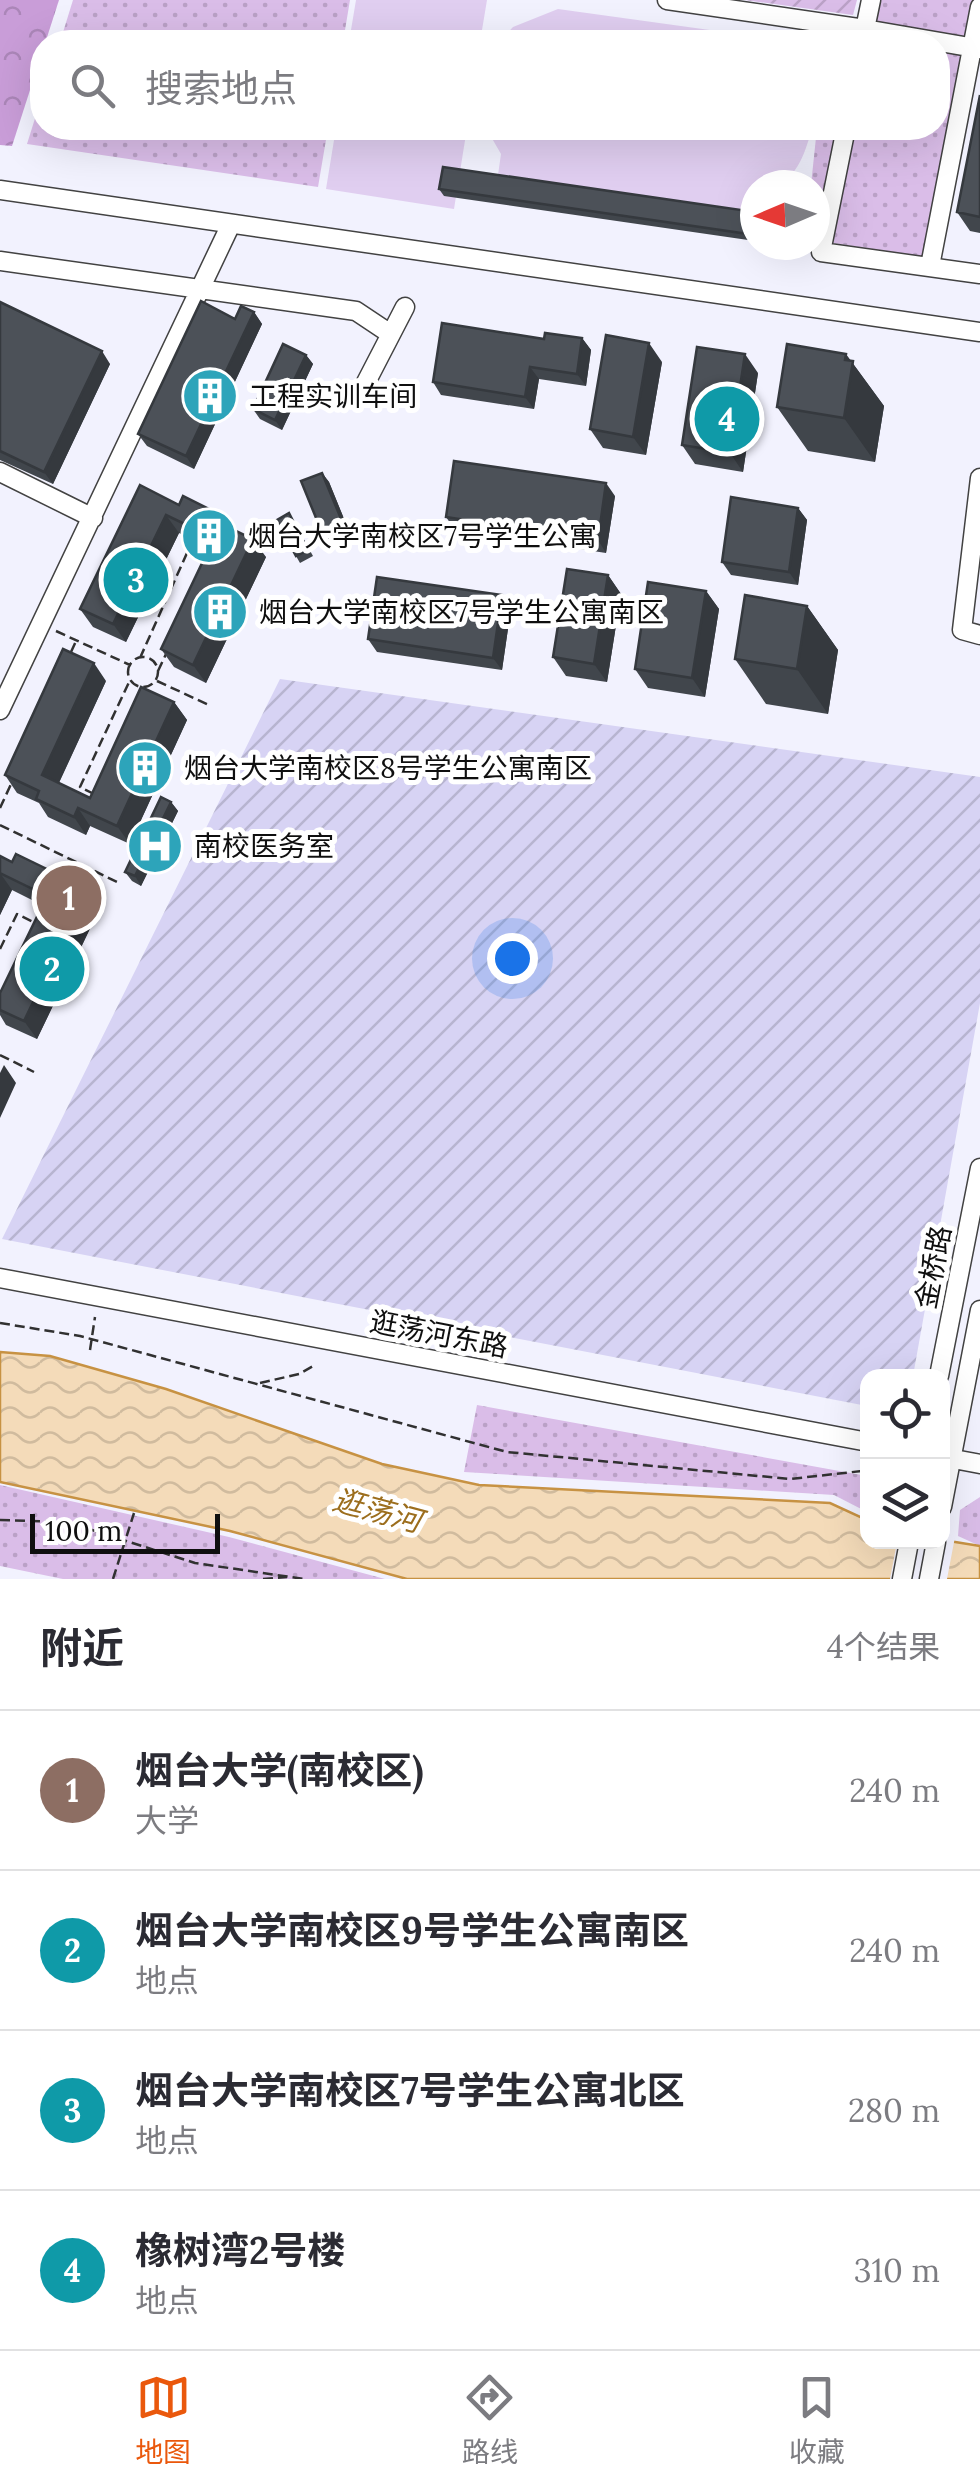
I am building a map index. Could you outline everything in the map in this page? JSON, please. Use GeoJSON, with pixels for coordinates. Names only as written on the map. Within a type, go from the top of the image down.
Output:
{"type":"FeatureCollection","features":[{"type":"Feature","properties":{"kind":"street"},"geometry":{"type":"LineString","coordinates":[[667,0],[831,30]]}},
{"type":"Feature","properties":{"kind":"street"},"geometry":{"type":"LineString","coordinates":[[865,30],[871,0]]}},
{"type":"Feature","properties":{"kind":"street"},"geometry":{"type":"LineString","coordinates":[[930,266],[980,7]]}},
{"type":"Feature","properties":{"kind":"street"},"geometry":{"type":"LineString","coordinates":[[950,45],[980,48]]}},
{"type":"Feature","properties":{"kind":"street"},"geometry":{"type":"LineString","coordinates":[[844,140],[821,252],[980,274]]}},
{"type":"Feature","properties":{"kind":"street"},"geometry":{"type":"LineString","coordinates":[[0,190],[980,332]]}},
{"type":"Feature","properties":{"kind":"street"},"geometry":{"type":"LineString","coordinates":[[0,710],[231,224]]}},
{"type":"Feature","properties":{"kind":"street"},"geometry":{"type":"LineString","coordinates":[[0,261],[356,312],[390,333]]}},
{"type":"Feature","properties":{"kind":"street"},"geometry":{"type":"LineString","coordinates":[[360,394],[404,307]]}},
{"type":"Feature","properties":{"kind":"street"},"geometry":{"type":"LineString","coordinates":[[0,472],[93,518]]}},
{"type":"Feature","properties":{"kind":"street"},"geometry":{"type":"LineString","coordinates":[[980,478],[962,630],[980,635]]}},
{"type":"Feature","properties":{"kind":"street","name":"金桥路"},"geometry":{"type":"LineString","coordinates":[[940,1369],[980,1168]]}},
{"type":"Feature","properties":{"kind":"street","name":"逛荡河东路"},"geometry":{"type":"LineString","coordinates":[[0,1278],[860,1440]]}},
{"type":"Feature","properties":{"kind":"street","name":"金桥路"},"geometry":{"type":"LineString","coordinates":[[950,1445],[980,1310]]}},
{"type":"Feature","properties":{"kind":"street"},"geometry":{"type":"LineString","coordinates":[[950,1459],[980,1464]]}},
{"type":"Feature","properties":{"kind":"street"},"geometry":{"type":"LineString","coordinates":[[902,1579],[907,1549]]}},
{"type":"Feature","properties":{"kind":"street"},"geometry":{"type":"LineString","coordinates":[[928,1579],[934,1549]]}},
{"type":"Feature","properties":{"kind":"path"},"geometry":{"type":"LineString","coordinates":[[130,666],[140,658],[187,553],[207,562]]}},
{"type":"Feature","properties":{"kind":"path"},"geometry":{"type":"LineString","coordinates":[[42,624],[130,666]]}},
{"type":"Feature","properties":{"kind":"path"},"geometry":{"type":"LineString","coordinates":[[69,658],[76,641]]}},
{"type":"Feature","properties":{"kind":"path"},"geometry":{"type":"LineString","coordinates":[[141,702],[148,686],[156,680],[166,653]]}},
{"type":"Feature","properties":{"kind":"path"},"geometry":{"type":"LineString","coordinates":[[140,658],[154,662],[158,671]]}},
{"type":"Feature","properties":{"kind":"path"},"geometry":{"type":"LineString","coordinates":[[98,796],[80,787],[130,680],[130,666]]}},
{"type":"Feature","properties":{"kind":"path"},"geometry":{"type":"LineString","coordinates":[[130,680],[148,686]]}},
{"type":"Feature","properties":{"kind":"path"},"geometry":{"type":"LineString","coordinates":[[156,680],[209,705]]}},
{"type":"Feature","properties":{"kind":"path"},"geometry":{"type":"LineString","coordinates":[[0,808],[15,774]]}},
{"type":"Feature","properties":{"kind":"path"},"geometry":{"type":"LineString","coordinates":[[0,824],[118,882]]}},
{"type":"Feature","properties":{"kind":"path"},"geometry":{"type":"LineString","coordinates":[[0,948],[17,914],[40,926]]}},
{"type":"Feature","properties":{"kind":"path"},"geometry":{"type":"LineString","coordinates":[[0,1055],[34,1072]]}},
{"type":"Feature","properties":{"kind":"path"},"geometry":{"type":"LineString","coordinates":[[90,1350],[95,1318]]}},
{"type":"Feature","properties":{"kind":"path"},"geometry":{"type":"LineString","coordinates":[[0,1322],[92,1339],[460,1441],[565,1460],[790,1479],[860,1472]]}},
{"type":"Feature","properties":{"kind":"path"},"geometry":{"type":"LineString","coordinates":[[253,1384],[274,1382],[314,1365]]}},
{"type":"Feature","properties":{"kind":"path"},"geometry":{"type":"LineString","coordinates":[[113,1579],[134,1512]]}},
{"type":"Feature","properties":{"kind":"path"},"geometry":{"type":"LineString","coordinates":[[0,1520],[67,1522],[195,1563],[304,1579]]}},
{"type":"Feature","properties":{"kind":"path"},"geometry":{"type":"LineString","coordinates":[[263,1579],[294,1577]]}},
{"type":"Feature","properties":{"kind":"shaded area"},"geometry":{"type":"Polygon","coordinates":[[[73,0],[350,0],[345,30],[64,30],[73,0]]]}},
{"type":"Feature","properties":{"kind":"shaded area"},"geometry":{"type":"Polygon","coordinates":[[[356,0],[487,0],[482,30],[351,30],[356,0]]]}},
{"type":"Feature","properties":{"kind":"shaded area"},"geometry":{"type":"Polygon","coordinates":[[[745,0],[857,0],[853,15],[745,0]]]}},
{"type":"Feature","properties":{"kind":"shaded area"},"geometry":{"type":"Polygon","coordinates":[[[879,0],[976,0],[969,39],[950,36],[950,30],[916,30],[874,23],[879,0]]]}},
{"type":"Feature","properties":{"kind":"shaded area"},"geometry":{"type":"Polygon","coordinates":[[[558,9],[710,30],[510,30],[558,9]]]}},
{"type":"Feature","properties":{"kind":"shaded area"},"geometry":{"type":"Polygon","coordinates":[[[950,48],[968,51],[950,137],[950,48]]]}},
{"type":"Feature","properties":{"kind":"shaded area"},"geometry":{"type":"Polygon","coordinates":[[[30,134],[30,140],[326,140],[318,187],[27,144],[30,134]]]}},
{"type":"Feature","properties":{"kind":"shaded area"},"geometry":{"type":"Polygon","coordinates":[[[334,140],[465,140],[454,209],[326,189],[334,140]]]}},
{"type":"Feature","properties":{"kind":"shaded area"},"geometry":{"type":"Polygon","coordinates":[[[493,140],[808,140],[795,170],[740,170],[740,211],[498,175],[501,154],[493,140]]]}},
{"type":"Feature","properties":{"kind":"shaded area"},"geometry":{"type":"Polygon","coordinates":[[[816,140],[834,140],[828,170],[813,170],[816,140]]]}},
{"type":"Feature","properties":{"kind":"shaded area"},"geometry":{"type":"Polygon","coordinates":[[[852,140],[949,140],[925,257],[833,243],[852,140]]]}},
{"type":"Feature","properties":{"kind":"shaded area"},"geometry":{"type":"Polygon","coordinates":[[[280,679],[980,777],[980,1003],[914,1369],[860,1369],[860,1405],[2,1239],[280,679]]]}},
{"type":"Feature","properties":{"kind":"shaded area"},"geometry":{"type":"Polygon","coordinates":[[[477,1405],[860,1475],[860,1508],[834,1495],[464,1472],[477,1405]]]}},
{"type":"Feature","properties":{"kind":"shaded area"},"geometry":{"type":"Polygon","coordinates":[[[0,1485],[229,1537],[385,1579],[63,1579],[0,1566],[0,1485]]]}},
{"type":"Feature","properties":{"kind":"shaded area"},"geometry":{"type":"Polygon","coordinates":[[[980,1497],[980,1546],[958,1536],[960,1510],[980,1497]]]}},
{"type":"Feature","properties":{"kind":"green space"},"geometry":{"type":"Polygon","coordinates":[[[0,0],[59,0],[49,30],[30,30],[30,90],[12,146],[0,145],[0,0]]]}},
{"type":"Feature","properties":{"kind":"water","name":"逛荡河"},"geometry":{"type":"Polygon","coordinates":[[[0,1352],[50,1356],[166,1389],[382,1464],[479,1485],[830,1503],[860,1517],[860,1549],[950,1549],[950,1541],[980,1546],[980,1579],[407,1579],[230,1531],[0,1482],[0,1352]]]}},
{"type":"Feature","properties":{"kind":"pier"},"geometry":{"type":"Polygon","coordinates":[[[950,1536],[955,1537],[947,1579],[890,1579],[896,1549],[950,1549],[950,1536]]]}},
{"type":"Feature","properties":{"kind":"building"},"geometry":{"type":"Polygon","coordinates":[[[980,95],[980,217],[957,212],[980,95]]]}},
{"type":"Feature","properties":{"kind":"building"},"geometry":{"type":"Polygon","coordinates":[[[443,167],[740,210],[740,233],[439,189],[443,167]]]}},
{"type":"Feature","properties":{"kind":"building"},"geometry":{"type":"Polygon","coordinates":[[[201,301],[235,319],[241,306],[254,312],[186,456],[138,434],[201,301]]]}},
{"type":"Feature","properties":{"kind":"building"},"geometry":{"type":"Polygon","coordinates":[[[0,302],[102,351],[44,472],[0,451],[0,302]]]}},
{"type":"Feature","properties":{"kind":"building"},"geometry":{"type":"Polygon","coordinates":[[[442,323],[544,339],[545,333],[582,338],[577,374],[530,367],[525,397],[433,382],[442,323]]]}},
{"type":"Feature","properties":{"kind":"building"},"geometry":{"type":"Polygon","coordinates":[[[606,335],[649,343],[633,437],[590,429],[606,335]]]}},
{"type":"Feature","properties":{"kind":"building"},"geometry":{"type":"Polygon","coordinates":[[[283,344],[306,355],[275,420],[253,409],[283,344]]]}},
{"type":"Feature","properties":{"kind":"building"},"geometry":{"type":"Polygon","coordinates":[[[787,344],[846,354],[845,360],[853,361],[844,418],[777,407],[787,344]]]}},
{"type":"Feature","properties":{"kind":"building"},"geometry":{"type":"Polygon","coordinates":[[[697,347],[745,354],[730,453],[682,445],[697,347]]]}},
{"type":"Feature","properties":{"kind":"building"},"geometry":{"type":"Polygon","coordinates":[[[454,461],[606,483],[598,540],[446,517],[454,461]]]}},
{"type":"Feature","properties":{"kind":"building"},"geometry":{"type":"Polygon","coordinates":[[[322,473],[344,526],[323,535],[301,481],[322,473]]]}},
{"type":"Feature","properties":{"kind":"building"},"geometry":{"type":"Polygon","coordinates":[[[140,485],[179,505],[183,496],[221,515],[217,522],[253,539],[193,665],[161,649],[214,538],[166,515],[113,624],[80,609],[140,485]]]}},
{"type":"Feature","properties":{"kind":"building"},"geometry":{"type":"Polygon","coordinates":[[[731,497],[798,508],[789,572],[722,562],[731,497]]]}},
{"type":"Feature","properties":{"kind":"building"},"geometry":{"type":"Polygon","coordinates":[[[289,513],[308,550],[296,556],[277,520],[289,513]]]}},
{"type":"Feature","properties":{"kind":"building"},"geometry":{"type":"Polygon","coordinates":[[[567,569],[608,575],[594,664],[553,657],[567,569]]]}},
{"type":"Feature","properties":{"kind":"building"},"geometry":{"type":"Polygon","coordinates":[[[377,577],[502,595],[493,658],[368,639],[377,577]]]}},
{"type":"Feature","properties":{"kind":"building"},"geometry":{"type":"Polygon","coordinates":[[[648,582],[706,591],[692,678],[635,669],[648,582]]]}},
{"type":"Feature","properties":{"kind":"building"},"geometry":{"type":"Polygon","coordinates":[[[745,595],[807,606],[797,669],[735,659],[745,595]]]}},
{"type":"Feature","properties":{"kind":"building"},"geometry":{"type":"Polygon","coordinates":[[[63,649],[94,663],[42,775],[90,798],[141,687],[174,702],[117,826],[78,808],[74,817],[36,799],[39,791],[5,775],[63,649]]]}},
{"type":"Feature","properties":{"kind":"building"},"geometry":{"type":"Polygon","coordinates":[[[161,797],[171,802],[135,876],[125,872],[161,797]]]}},
{"type":"Feature","properties":{"kind":"building"},"geometry":{"type":"Polygon","coordinates":[[[16,854],[53,872],[50,879],[84,896],[24,1021],[0,1010],[0,993],[47,896],[0,873],[0,856],[12,862],[16,854]]]}},
{"type":"Feature","properties":{"kind":"place","name":"工程实训车间"},"geometry":{"type":"Point","coordinates":[210,396]}},
{"type":"Feature","properties":{"kind":"place","name":"橡树湾2号楼"},"geometry":{"type":"Point","coordinates":[727,419]}},
{"type":"Feature","properties":{"kind":"place","name":"烟台大学南校区7号学生公寓"},"geometry":{"type":"Point","coordinates":[209,536]}},
{"type":"Feature","properties":{"kind":"place","name":"烟台大学南校区7号学生公寓北区"},"geometry":{"type":"Point","coordinates":[136,580]}},
{"type":"Feature","properties":{"kind":"place","name":"烟台大学南校区7号学生公寓南区"},"geometry":{"type":"Point","coordinates":[220,612]}},
{"type":"Feature","properties":{"kind":"place","name":"烟台大学南校区8号学生公寓南区"},"geometry":{"type":"Point","coordinates":[145,768]}},
{"type":"Feature","properties":{"kind":"place","name":"南校医务室"},"geometry":{"type":"Point","coordinates":[155,846]}},
{"type":"Feature","properties":{"kind":"place","name":"烟台大学(南校区)"},"geometry":{"type":"Point","coordinates":[69,898]}},
{"type":"Feature","properties":{"kind":"place","name":"烟台大学南校区9号学生公寓南区"},"geometry":{"type":"Point","coordinates":[52,969]}}]}
